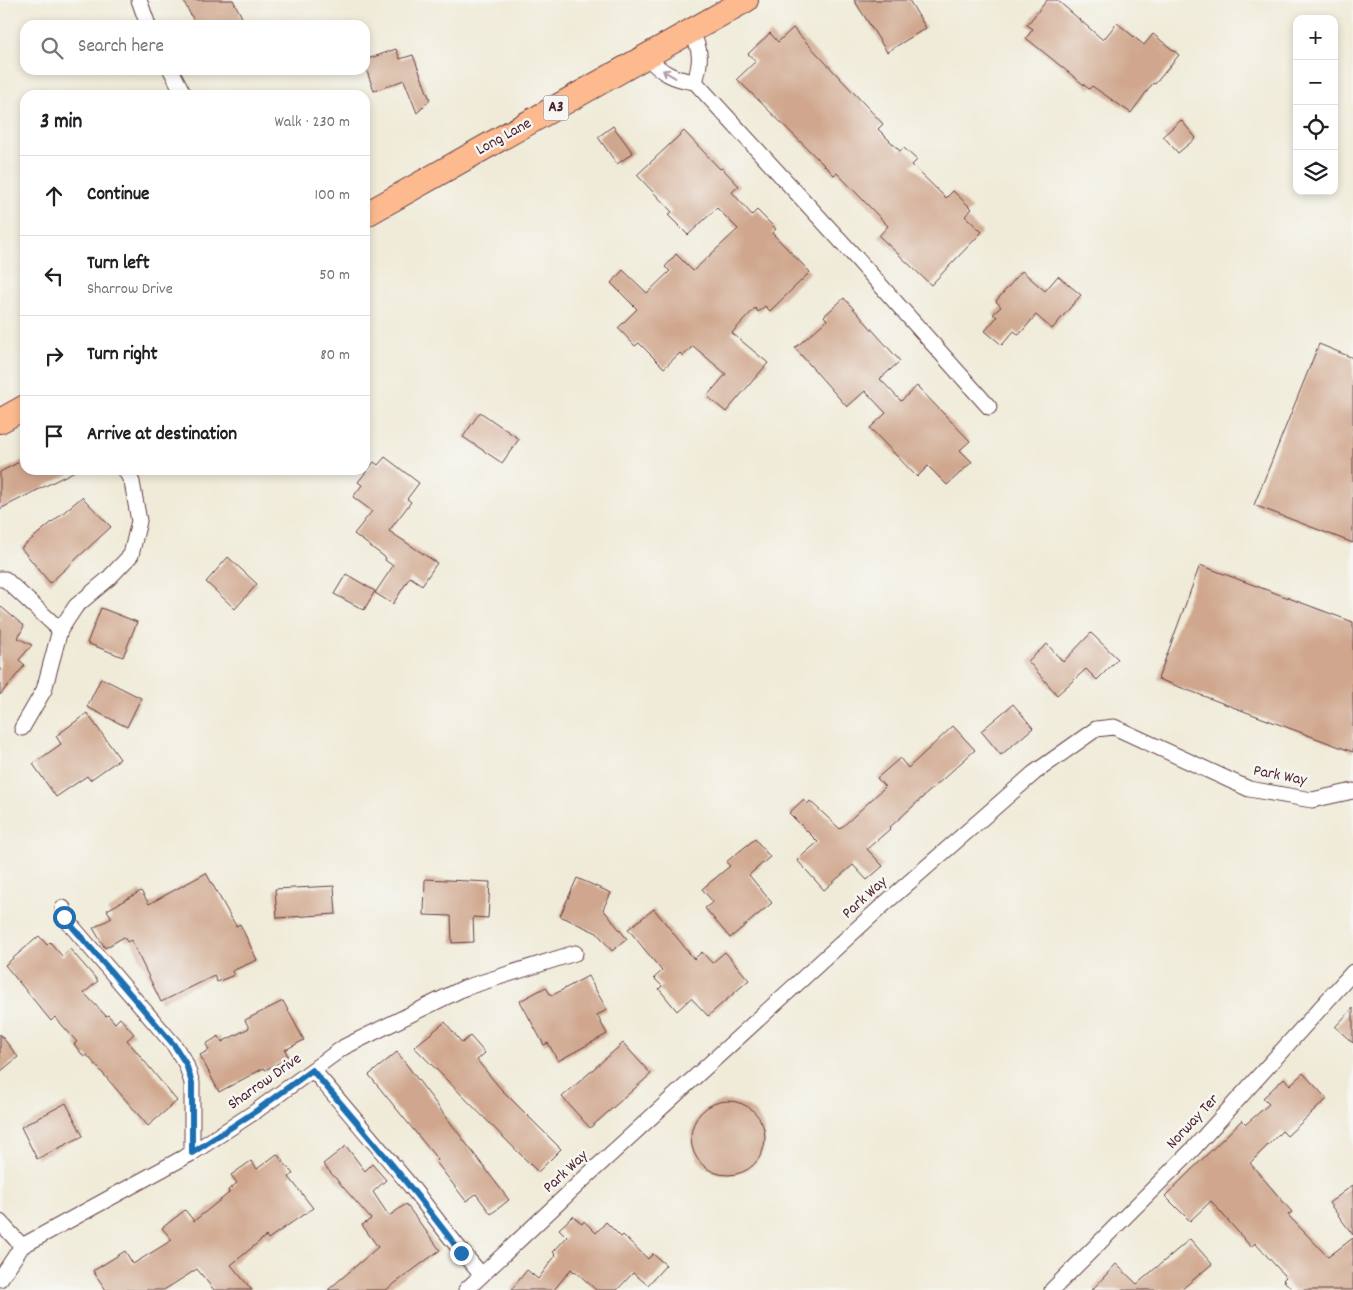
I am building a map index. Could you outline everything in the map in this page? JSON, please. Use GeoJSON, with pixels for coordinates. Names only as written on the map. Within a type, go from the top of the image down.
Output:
{"type":"FeatureCollection","features":[{"type":"Feature","properties":{"kind":"main road","name":"Long Lane"},"geometry":{"type":"LineString","coordinates":[[370,212],[746,0]]}},
{"type":"Feature","properties":{"kind":"main road"},"geometry":{"type":"LineString","coordinates":[[0,421],[20,410]]}},
{"type":"Feature","properties":{"kind":"street"},"geometry":{"type":"LineString","coordinates":[[139,0],[146,20]]}},
{"type":"Feature","properties":{"kind":"street"},"geometry":{"type":"LineString","coordinates":[[691,32],[700,50],[700,65],[695,82]]}},
{"type":"Feature","properties":{"kind":"street"},"geometry":{"type":"LineString","coordinates":[[647,57],[656,67],[678,79],[695,82],[850,251],[989,407]]}},
{"type":"Feature","properties":{"kind":"street"},"geometry":{"type":"LineString","coordinates":[[174,75],[181,90]]}},
{"type":"Feature","properties":{"kind":"street"},"geometry":{"type":"LineString","coordinates":[[22,728],[44,690],[60,630],[76,606],[108,579],[131,555],[139,521],[132,482],[128,475]]}},
{"type":"Feature","properties":{"kind":"street"},"geometry":{"type":"LineString","coordinates":[[0,579],[5,579],[60,630]]}},
{"type":"Feature","properties":{"kind":"street","name":"Park Way"},"geometry":{"type":"LineString","coordinates":[[466,1290],[589,1174],[882,906],[1034,773],[1096,729],[1114,726],[1249,789],[1312,800],[1353,791]]}},
{"type":"Feature","properties":{"kind":"street"},"geometry":{"type":"LineString","coordinates":[[63,908],[64,917],[174,1045],[186,1064],[192,1083],[192,1153]]}},
{"type":"Feature","properties":{"kind":"street","name":"Sharrow Drive"},"geometry":{"type":"LineString","coordinates":[[0,1279],[22,1246],[192,1153],[256,1111],[344,1047],[464,988],[575,953]]}},
{"type":"Feature","properties":{"kind":"street","name":"Norway Ter"},"geometry":{"type":"LineString","coordinates":[[1052,1290],[1193,1149],[1353,972]]}},
{"type":"Feature","properties":{"kind":"street"},"geometry":{"type":"LineString","coordinates":[[312,1070],[386,1156],[461,1253],[482,1275]]}},
{"type":"Feature","properties":{"kind":"street"},"geometry":{"type":"LineString","coordinates":[[0,1222],[22,1246]]}},
{"type":"Feature","properties":{"kind":"building"},"geometry":{"type":"Polygon","coordinates":[[[183,0],[233,0],[243,20],[193,20],[183,0]]]}},
{"type":"Feature","properties":{"kind":"building"},"geometry":{"type":"Polygon","coordinates":[[[854,0],[909,0],[926,28],[887,52],[854,0]]]}},
{"type":"Feature","properties":{"kind":"building"},"geometry":{"type":"Polygon","coordinates":[[[1047,0],[1057,0],[1103,40],[1117,23],[1144,45],[1153,34],[1179,55],[1155,84],[1153,83],[1131,113],[1092,86],[1089,89],[1026,38],[1033,29],[1027,25],[1047,0]]]}},
{"type":"Feature","properties":{"kind":"building"},"geometry":{"type":"Polygon","coordinates":[[[793,28],[883,124],[878,129],[900,151],[904,148],[917,160],[912,165],[946,198],[953,191],[972,209],[965,216],[982,232],[931,285],[879,236],[888,226],[837,173],[834,175],[737,79],[756,61],[748,54],[770,33],[778,42],[793,28]]]}},
{"type":"Feature","properties":{"kind":"building"},"geometry":{"type":"Polygon","coordinates":[[[396,49],[400,59],[413,55],[430,100],[417,113],[404,80],[374,91],[368,75],[370,75],[370,58],[396,49]]]}},
{"type":"Feature","properties":{"kind":"building"},"geometry":{"type":"Polygon","coordinates":[[[1181,120],[1196,138],[1178,153],[1163,136],[1181,120]]]}},
{"type":"Feature","properties":{"kind":"building"},"geometry":{"type":"Polygon","coordinates":[[[613,126],[633,153],[617,164],[598,137],[613,126]]]}},
{"type":"Feature","properties":{"kind":"building"},"geometry":{"type":"Polygon","coordinates":[[[684,131],[739,186],[732,192],[752,215],[757,210],[776,229],[772,233],[810,272],[770,311],[765,306],[758,312],[755,308],[732,333],[768,363],[726,412],[707,396],[726,374],[693,346],[683,356],[680,353],[664,368],[639,343],[635,346],[618,328],[637,309],[611,283],[623,270],[647,293],[670,271],[665,267],[676,254],[693,271],[738,229],[717,208],[688,235],[668,215],[672,212],[637,175],[684,131]]]}},
{"type":"Feature","properties":{"kind":"building"},"geometry":{"type":"Polygon","coordinates":[[[1022,271],[1045,291],[1058,276],[1081,295],[1052,329],[1036,315],[1019,335],[1014,331],[1002,345],[985,331],[997,317],[993,314],[1001,307],[996,301],[1022,271]]]}},
{"type":"Feature","properties":{"kind":"building"},"geometry":{"type":"Polygon","coordinates":[[[844,298],[900,361],[880,379],[901,401],[917,386],[970,441],[960,450],[972,462],[947,485],[928,466],[917,477],[870,428],[886,413],[865,391],[847,407],[795,348],[827,320],[824,316],[844,298]]]}},
{"type":"Feature","properties":{"kind":"building"},"geometry":{"type":"Polygon","coordinates":[[[1319,344],[1353,358],[1353,543],[1254,505],[1319,344]]]}},
{"type":"Feature","properties":{"kind":"building"},"geometry":{"type":"Polygon","coordinates":[[[480,412],[519,439],[502,463],[463,437],[480,412]]]}},
{"type":"Feature","properties":{"kind":"building"},"geometry":{"type":"Polygon","coordinates":[[[385,457],[419,483],[407,499],[411,502],[389,531],[437,563],[422,585],[410,577],[393,604],[375,593],[393,566],[385,560],[386,558],[354,534],[372,511],[353,497],[362,485],[358,482],[364,475],[370,475],[370,467],[374,462],[378,465],[385,457]]]}},
{"type":"Feature","properties":{"kind":"building"},"geometry":{"type":"Polygon","coordinates":[[[20,462],[20,475],[67,475],[0,509],[0,472],[20,462]]]}},
{"type":"Feature","properties":{"kind":"building"},"geometry":{"type":"Polygon","coordinates":[[[82,497],[111,527],[50,583],[21,548],[82,497]]]}},
{"type":"Feature","properties":{"kind":"building"},"geometry":{"type":"Polygon","coordinates":[[[228,557],[257,584],[235,609],[206,582],[228,557]]]}},
{"type":"Feature","properties":{"kind":"building"},"geometry":{"type":"Polygon","coordinates":[[[1200,565],[1353,622],[1353,752],[1158,679],[1200,565]]]}},
{"type":"Feature","properties":{"kind":"building"},"geometry":{"type":"Polygon","coordinates":[[[346,574],[375,591],[364,610],[334,594],[346,574]]]}},
{"type":"Feature","properties":{"kind":"building"},"geometry":{"type":"Polygon","coordinates":[[[0,606],[24,626],[18,638],[32,645],[19,660],[25,665],[0,695],[0,606]]]}},
{"type":"Feature","properties":{"kind":"building"},"geometry":{"type":"Polygon","coordinates":[[[101,608],[137,622],[123,657],[87,643],[101,608]]]}},
{"type":"Feature","properties":{"kind":"building"},"geometry":{"type":"Polygon","coordinates":[[[1091,633],[1118,659],[1097,680],[1086,669],[1057,695],[1028,661],[1047,644],[1063,662],[1091,633]]]}},
{"type":"Feature","properties":{"kind":"building"},"geometry":{"type":"Polygon","coordinates":[[[101,678],[141,698],[127,727],[87,707],[101,678]]]}},
{"type":"Feature","properties":{"kind":"building"},"geometry":{"type":"Polygon","coordinates":[[[1013,704],[1033,728],[1001,755],[981,731],[1013,704]]]}},
{"type":"Feature","properties":{"kind":"building"},"geometry":{"type":"Polygon","coordinates":[[[87,713],[120,759],[90,780],[87,776],[56,797],[33,764],[61,744],[56,736],[87,713]]]}},
{"type":"Feature","properties":{"kind":"building"},"geometry":{"type":"Polygon","coordinates":[[[953,726],[975,750],[867,849],[883,866],[867,880],[853,865],[824,890],[797,860],[818,842],[789,813],[803,800],[807,804],[810,801],[840,829],[885,787],[877,778],[900,758],[908,768],[953,726]]]}},
{"type":"Feature","properties":{"kind":"building"},"geometry":{"type":"Polygon","coordinates":[[[755,839],[770,857],[749,875],[772,903],[730,938],[705,908],[713,902],[702,889],[730,866],[726,862],[755,839]]]}},
{"type":"Feature","properties":{"kind":"building"},"geometry":{"type":"Polygon","coordinates":[[[206,873],[236,926],[240,924],[257,960],[232,971],[234,975],[217,982],[214,976],[161,1002],[131,940],[127,942],[124,937],[105,948],[93,928],[112,918],[107,910],[141,891],[149,904],[206,873]]]}},
{"type":"Feature","properties":{"kind":"building"},"geometry":{"type":"Polygon","coordinates":[[[577,878],[611,893],[603,909],[627,939],[612,951],[597,933],[560,916],[577,878]]]}},
{"type":"Feature","properties":{"kind":"building"},"geometry":{"type":"Polygon","coordinates":[[[425,879],[490,882],[488,918],[473,917],[474,942],[452,943],[451,916],[424,915],[425,879]]]}},
{"type":"Feature","properties":{"kind":"building"},"geometry":{"type":"Polygon","coordinates":[[[334,886],[336,914],[277,918],[275,889],[334,886]]]}},
{"type":"Feature","properties":{"kind":"building"},"geometry":{"type":"Polygon","coordinates":[[[654,909],[694,959],[702,952],[712,963],[725,952],[749,980],[708,1016],[691,998],[677,1011],[659,989],[662,986],[654,978],[662,971],[628,929],[654,909]]]}},
{"type":"Feature","properties":{"kind":"building"},"geometry":{"type":"Polygon","coordinates":[[[39,936],[47,945],[50,942],[62,956],[70,949],[98,981],[84,993],[106,1016],[108,1015],[115,1023],[120,1018],[134,1034],[127,1040],[177,1101],[148,1126],[87,1055],[84,1057],[74,1044],[77,1042],[55,1017],[51,1021],[5,965],[39,936]]]}},
{"type":"Feature","properties":{"kind":"building"},"geometry":{"type":"Polygon","coordinates":[[[588,976],[607,1010],[597,1015],[607,1034],[558,1061],[548,1043],[544,1045],[520,1001],[546,987],[551,996],[588,976]]]}},
{"type":"Feature","properties":{"kind":"building"},"geometry":{"type":"Polygon","coordinates":[[[283,1001],[304,1040],[285,1050],[289,1058],[265,1070],[264,1068],[219,1092],[200,1055],[209,1050],[206,1044],[219,1036],[222,1042],[249,1028],[245,1020],[283,1001]]]}},
{"type":"Feature","properties":{"kind":"building"},"geometry":{"type":"Polygon","coordinates":[[[1353,1008],[1353,1043],[1335,1027],[1353,1008]]]}},
{"type":"Feature","properties":{"kind":"building"},"geometry":{"type":"Polygon","coordinates":[[[445,1022],[462,1043],[470,1036],[485,1053],[477,1060],[500,1088],[561,1149],[538,1172],[414,1047],[445,1022]]]}},
{"type":"Feature","properties":{"kind":"building"},"geometry":{"type":"Polygon","coordinates":[[[0,1034],[18,1057],[0,1072],[0,1034]]]}},
{"type":"Feature","properties":{"kind":"building"},"geometry":{"type":"Polygon","coordinates":[[[623,1043],[651,1074],[590,1128],[562,1097],[623,1043]]]}},
{"type":"Feature","properties":{"kind":"building"},"geometry":{"type":"Polygon","coordinates":[[[397,1052],[509,1200],[491,1214],[476,1194],[466,1201],[436,1162],[438,1160],[369,1075],[397,1052]]]}},
{"type":"Feature","properties":{"kind":"building"},"geometry":{"type":"Polygon","coordinates":[[[1303,1073],[1327,1099],[1287,1136],[1282,1131],[1250,1163],[1292,1212],[1288,1215],[1328,1257],[1353,1238],[1353,1290],[1293,1290],[1283,1280],[1286,1277],[1255,1243],[1251,1247],[1211,1201],[1190,1221],[1165,1196],[1242,1120],[1246,1124],[1269,1104],[1263,1098],[1284,1078],[1290,1085],[1303,1073]]]}},
{"type":"Feature","properties":{"kind":"building"},"geometry":{"type":"Polygon","coordinates":[[[721,1101],[735,1101],[749,1107],[759,1117],[765,1131],[765,1145],[759,1159],[749,1169],[735,1175],[721,1175],[707,1169],[697,1159],[691,1145],[691,1131],[697,1117],[707,1107],[721,1101]]]}},
{"type":"Feature","properties":{"kind":"building"},"geometry":{"type":"Polygon","coordinates":[[[66,1103],[83,1136],[37,1159],[21,1127],[66,1103]]]}},
{"type":"Feature","properties":{"kind":"building"},"geometry":{"type":"Polygon","coordinates":[[[346,1146],[365,1171],[372,1164],[386,1180],[373,1192],[389,1216],[406,1204],[440,1250],[386,1290],[328,1290],[378,1247],[362,1225],[371,1219],[323,1164],[346,1146]]]}},
{"type":"Feature","properties":{"kind":"building"},"geometry":{"type":"Polygon","coordinates":[[[277,1154],[293,1174],[289,1177],[313,1208],[268,1239],[266,1236],[231,1265],[252,1290],[214,1290],[197,1269],[164,1290],[106,1290],[93,1271],[125,1251],[133,1264],[172,1240],[162,1228],[185,1210],[194,1221],[229,1193],[228,1190],[237,1183],[231,1175],[251,1161],[257,1169],[277,1154]]]}},
{"type":"Feature","properties":{"kind":"building"},"geometry":{"type":"Polygon","coordinates":[[[1353,1185],[1353,1235],[1329,1203],[1353,1185]]]}},
{"type":"Feature","properties":{"kind":"building"},"geometry":{"type":"Polygon","coordinates":[[[573,1216],[582,1224],[584,1221],[596,1233],[606,1222],[648,1259],[653,1254],[666,1265],[648,1285],[633,1273],[617,1290],[596,1290],[571,1269],[554,1290],[511,1290],[527,1270],[538,1279],[556,1255],[553,1252],[567,1237],[559,1229],[573,1216]]]}},
{"type":"Feature","properties":{"kind":"building"},"geometry":{"type":"Polygon","coordinates":[[[1190,1239],[1212,1264],[1181,1290],[1092,1290],[1116,1264],[1137,1284],[1190,1239]]]}},
{"type":"Feature","properties":{"kind":"route"},"geometry":{"type":"LineString","coordinates":[[64,917],[174,1045],[186,1064],[192,1083],[192,1153],[256,1111],[312,1070],[386,1156],[461,1253]]}}]}
